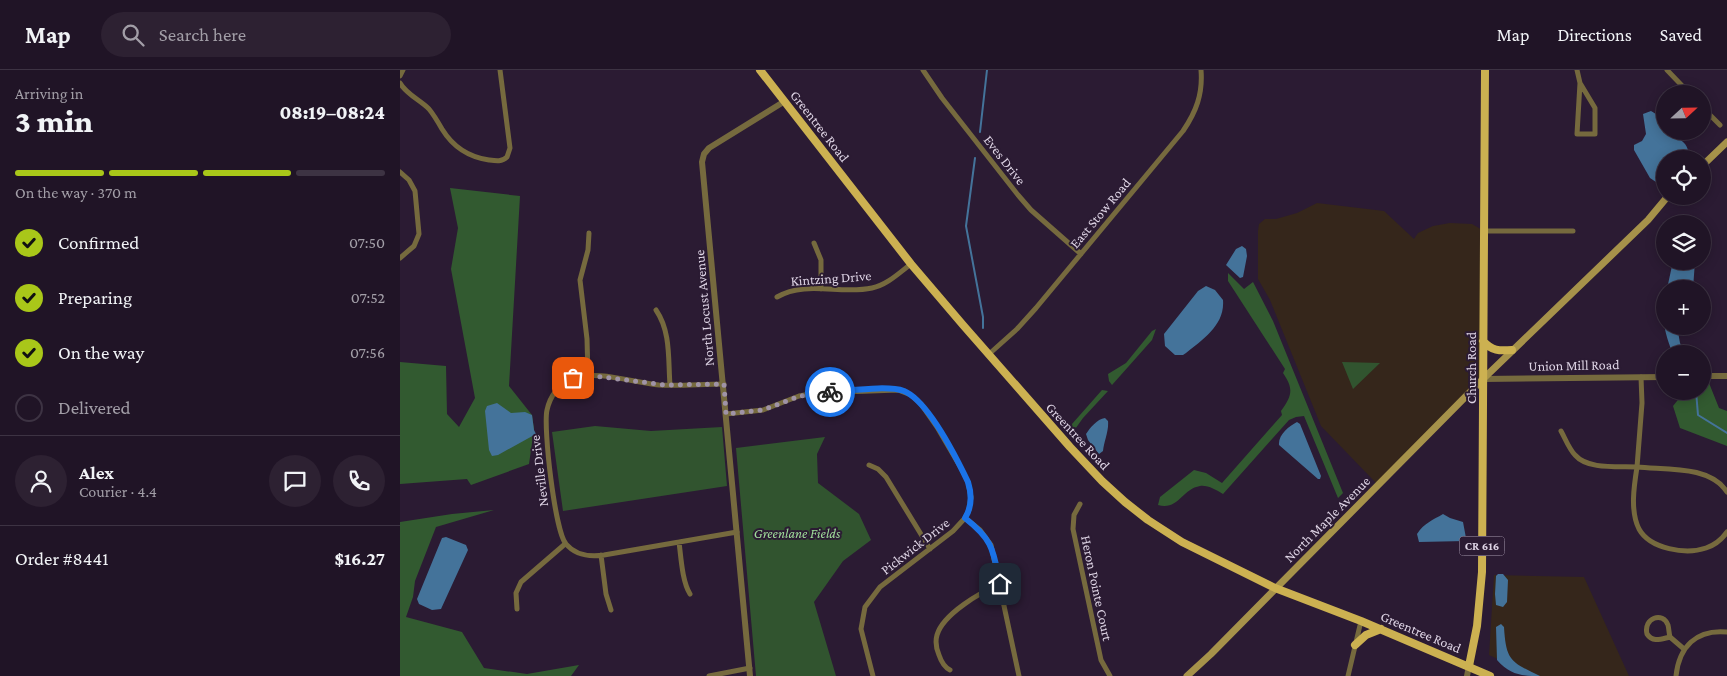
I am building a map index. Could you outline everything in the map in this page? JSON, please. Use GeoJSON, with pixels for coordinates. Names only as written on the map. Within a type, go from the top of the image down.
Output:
{"type":"FeatureCollection","features":[{"type":"Feature","properties":{"kind":"main road","name":"Greentree Road"},"geometry":{"type":"LineString","coordinates":[[760,70],[911,264],[1091,470],[1137,511],[1160,528],[1193,548],[1275,588],[1361,620],[1490,676]]}},
{"type":"Feature","properties":{"kind":"main road","name":"Church Road"},"geometry":{"type":"LineString","coordinates":[[1469,666],[1477,626],[1482,572],[1485,70]]}},
{"type":"Feature","properties":{"kind":"main road"},"geometry":{"type":"LineString","coordinates":[[1711,157],[1727,142]]}},
{"type":"Feature","properties":{"kind":"main road","name":"North Maple Avenue"},"geometry":{"type":"LineString","coordinates":[[1187,676],[1512,350],[1648,220],[1660,205]]}},
{"type":"Feature","properties":{"kind":"main road"},"geometry":{"type":"LineString","coordinates":[[1484,341],[1492,349],[1498,351],[1512,350]]}},
{"type":"Feature","properties":{"kind":"main road"},"geometry":{"type":"LineString","coordinates":[[1355,645],[1366,635],[1381,629]]}},
{"type":"Feature","properties":{"kind":"street"},"geometry":{"type":"LineString","coordinates":[[400,76],[403,70]]}},
{"type":"Feature","properties":{"kind":"street"},"geometry":{"type":"LineString","coordinates":[[400,83],[404,89],[428,108],[449,140],[457,148],[474,157],[501,161],[508,157],[510,148],[500,70]]}},
{"type":"Feature","properties":{"kind":"street","name":"Eves Drive"},"geometry":{"type":"LineString","coordinates":[[923,70],[942,98],[1018,195],[1031,210],[1081,254]]}},
{"type":"Feature","properties":{"kind":"street","name":"East Stow Road"},"geometry":{"type":"LineString","coordinates":[[988,354],[1023,322],[1189,122],[1200,98],[1201,70]]}},
{"type":"Feature","properties":{"kind":"street"},"geometry":{"type":"LineString","coordinates":[[1577,70],[1580,83],[1577,134],[1595,134],[1596,108],[1580,83]]}},
{"type":"Feature","properties":{"kind":"street"},"geometry":{"type":"LineString","coordinates":[[1667,70],[1681,85]]}},
{"type":"Feature","properties":{"kind":"street","name":"North Locust Avenue"},"geometry":{"type":"LineString","coordinates":[[750,676],[702,162],[704,154],[709,148],[785,101]]}},
{"type":"Feature","properties":{"kind":"street"},"geometry":{"type":"LineString","coordinates":[[1711,116],[1720,125]]}},
{"type":"Feature","properties":{"kind":"street"},"geometry":{"type":"LineString","coordinates":[[400,172],[409,180],[415,191],[418,234],[414,246],[400,258]]}},
{"type":"Feature","properties":{"kind":"street"},"geometry":{"type":"LineString","coordinates":[[1484,231],[1574,231]]}},
{"type":"Feature","properties":{"kind":"street"},"geometry":{"type":"LineString","coordinates":[[588,376],[587,339],[580,280],[588,250],[589,233]]}},
{"type":"Feature","properties":{"kind":"street"},"geometry":{"type":"LineString","coordinates":[[814,243],[821,260],[821,289]]}},
{"type":"Feature","properties":{"kind":"street","name":"Kintzing Drive"},"geometry":{"type":"LineString","coordinates":[[777,297],[784,292],[797,289],[872,288],[890,279],[911,264]]}},
{"type":"Feature","properties":{"kind":"street"},"geometry":{"type":"LineString","coordinates":[[656,310],[662,318],[666,331],[670,385]]}},
{"type":"Feature","properties":{"kind":"street","name":"Neville Drive"},"geometry":{"type":"LineString","coordinates":[[565,544],[560,535],[556,519],[545,431],[546,416],[552,396],[561,385],[573,378],[588,376],[670,385],[724,384]]}},
{"type":"Feature","properties":{"kind":"street"},"geometry":{"type":"LineString","coordinates":[[1711,376],[1727,376]]}},
{"type":"Feature","properties":{"kind":"street"},"geometry":{"type":"LineString","coordinates":[[1641,377],[1642,403],[1634,504],[1635,517],[1642,534],[1652,542],[1671,548],[1700,550],[1713,545],[1727,532]]}},
{"type":"Feature","properties":{"kind":"street","name":"Union Mill Road"},"geometry":{"type":"LineString","coordinates":[[1483,379],[1656,377]]}},
{"type":"Feature","properties":{"kind":"street","name":"Pickwick Drive"},"geometry":{"type":"LineString","coordinates":[[726,414],[763,410],[800,396],[815,393],[882,389],[904,392],[917,399],[925,409],[964,475],[971,497],[969,510],[965,518],[953,531],[880,587],[865,607],[861,630],[873,676]]}},
{"type":"Feature","properties":{"kind":"street"},"geometry":{"type":"LineString","coordinates":[[1561,431],[1572,451],[1580,460],[1600,465],[1702,473],[1719,482],[1727,492]]}},
{"type":"Feature","properties":{"kind":"street"},"geometry":{"type":"LineString","coordinates":[[869,465],[878,469],[886,477],[930,549]]}},
{"type":"Feature","properties":{"kind":"street","name":"Heron Pointe Court"},"geometry":{"type":"LineString","coordinates":[[1080,504],[1074,515],[1073,529],[1101,660],[1110,676]]}},
{"type":"Feature","properties":{"kind":"street"},"geometry":{"type":"LineString","coordinates":[[965,518],[980,530],[991,544],[1019,676]]}},
{"type":"Feature","properties":{"kind":"street"},"geometry":{"type":"LineString","coordinates":[[516,609],[516,593],[521,582],[565,544],[578,554],[590,556],[737,532]]}},
{"type":"Feature","properties":{"kind":"street"},"geometry":{"type":"LineString","coordinates":[[679,542],[685,580],[690,594]]}},
{"type":"Feature","properties":{"kind":"street"},"geometry":{"type":"LineString","coordinates":[[601,555],[610,610]]}},
{"type":"Feature","properties":{"kind":"street"},"geometry":{"type":"LineString","coordinates":[[950,670],[943,664],[937,648],[936,637],[938,631],[955,612],[982,593],[1000,584]]}},
{"type":"Feature","properties":{"kind":"street"},"geometry":{"type":"LineString","coordinates":[[1670,637],[1659,640],[1652,639],[1647,634],[1648,623],[1653,618],[1664,620],[1668,626],[1670,637],[1684,649]]}},
{"type":"Feature","properties":{"kind":"street"},"geometry":{"type":"LineString","coordinates":[[1348,676],[1361,620]]}},
{"type":"Feature","properties":{"kind":"street"},"geometry":{"type":"LineString","coordinates":[[1676,676],[1679,658],[1684,649],[1694,640],[1717,631],[1727,632]]}},
{"type":"Feature","properties":{"kind":"street"},"geometry":{"type":"LineString","coordinates":[[1467,676],[1469,666]]}},
{"type":"Feature","properties":{"kind":"street"},"geometry":{"type":"LineString","coordinates":[[709,676],[750,668]]}},
{"type":"Feature","properties":{"kind":"shaded area"},"geometry":{"type":"Polygon","coordinates":[[[1317,203],[1384,211],[1414,239],[1418,233],[1433,226],[1450,223],[1472,224],[1484,231],[1483,379],[1378,485],[1321,426],[1270,300],[1258,279],[1259,224],[1265,219],[1276,219],[1297,213],[1317,203]]]}},
{"type":"Feature","properties":{"kind":"shaded area"},"geometry":{"type":"Polygon","coordinates":[[[1494,575],[1584,577],[1629,676],[1533,676],[1489,655],[1494,575]]]}},
{"type":"Feature","properties":{"kind":"green space"},"geometry":{"type":"Polygon","coordinates":[[[450,188],[520,196],[509,386],[532,415],[534,429],[529,464],[471,485],[467,479],[400,484],[400,362],[446,366],[447,414],[459,427],[475,398],[451,269],[458,228],[450,188]]]}},
{"type":"Feature","properties":{"kind":"green space"},"geometry":{"type":"Polygon","coordinates":[[[1228,273],[1244,289],[1253,282],[1273,321],[1343,493],[1338,498],[1304,416],[1289,420],[1223,494],[1215,489],[1200,486],[1189,491],[1170,505],[1158,505],[1160,497],[1194,470],[1206,473],[1222,483],[1282,415],[1281,411],[1288,401],[1290,388],[1283,373],[1285,369],[1228,281],[1228,273]]]}},
{"type":"Feature","properties":{"kind":"green space"},"geometry":{"type":"Polygon","coordinates":[[[1156,329],[1152,340],[1112,385],[1108,374],[1126,363],[1152,331],[1156,329]]]}},
{"type":"Feature","properties":{"kind":"green space"},"geometry":{"type":"Polygon","coordinates":[[[1342,362],[1380,363],[1353,389],[1342,362]]]}},
{"type":"Feature","properties":{"kind":"green space"},"geometry":{"type":"Polygon","coordinates":[[[1711,388],[1719,408],[1727,411],[1727,446],[1680,428],[1673,406],[1678,400],[1711,400],[1711,388]]]}},
{"type":"Feature","properties":{"kind":"green space"},"geometry":{"type":"Polygon","coordinates":[[[1102,390],[1108,391],[1073,432],[1072,424],[1102,390]]]}},
{"type":"Feature","properties":{"kind":"green space"},"geometry":{"type":"Polygon","coordinates":[[[595,426],[651,431],[722,427],[727,486],[563,511],[552,432],[595,426]]]}},
{"type":"Feature","properties":{"kind":"green space","name":"Greenlane Fields"},"geometry":{"type":"Polygon","coordinates":[[[825,437],[817,454],[818,483],[859,514],[871,540],[843,561],[814,602],[836,676],[756,676],[736,448],[825,437]]]}},
{"type":"Feature","properties":{"kind":"green space"},"geometry":{"type":"Polygon","coordinates":[[[494,510],[436,527],[415,581],[413,597],[406,617],[462,632],[484,668],[527,674],[579,665],[571,676],[400,676],[400,522],[494,510]]]}},
{"type":"Feature","properties":{"kind":"water"},"geometry":{"type":"Polygon","coordinates":[[[1651,111],[1656,114],[1656,140],[1681,140],[1688,150],[1656,150],[1656,182],[1650,178],[1634,150],[1634,145],[1642,141],[1646,134],[1643,114],[1651,111]]]}},
{"type":"Feature","properties":{"kind":"water"},"geometry":{"type":"Polygon","coordinates":[[[1242,246],[1246,249],[1247,256],[1243,277],[1240,278],[1226,265],[1236,249],[1242,246]]]}},
{"type":"Feature","properties":{"kind":"water"},"geometry":{"type":"Polygon","coordinates":[[[1671,270],[1694,270],[1694,280],[1669,280],[1671,270]]]}},
{"type":"Feature","properties":{"kind":"water"},"geometry":{"type":"Polygon","coordinates":[[[1206,286],[1215,290],[1223,300],[1223,309],[1217,324],[1212,331],[1183,355],[1175,355],[1165,346],[1164,334],[1198,291],[1206,286]]]}},
{"type":"Feature","properties":{"kind":"water"},"geometry":{"type":"Polygon","coordinates":[[[1667,335],[1679,335],[1681,345],[1669,345],[1667,335]]]}},
{"type":"Feature","properties":{"kind":"water"},"geometry":{"type":"Polygon","coordinates":[[[497,403],[511,413],[525,412],[532,415],[536,434],[498,455],[492,456],[489,450],[485,411],[487,406],[497,403]]]}},
{"type":"Feature","properties":{"kind":"water"},"geometry":{"type":"Polygon","coordinates":[[[1105,418],[1108,421],[1108,428],[1103,451],[1099,454],[1088,440],[1086,434],[1097,422],[1105,418]]]}},
{"type":"Feature","properties":{"kind":"water"},"geometry":{"type":"Polygon","coordinates":[[[1297,422],[1300,424],[1321,476],[1320,479],[1279,445],[1282,434],[1297,422]]]}},
{"type":"Feature","properties":{"kind":"water"},"geometry":{"type":"Polygon","coordinates":[[[1443,514],[1463,522],[1465,541],[1419,542],[1417,534],[1420,530],[1443,514]]]}},
{"type":"Feature","properties":{"kind":"water"},"geometry":{"type":"Polygon","coordinates":[[[446,537],[466,545],[468,550],[441,609],[432,610],[419,604],[417,599],[442,538],[446,537]]]}},
{"type":"Feature","properties":{"kind":"water"},"geometry":{"type":"Polygon","coordinates":[[[1503,574],[1508,580],[1507,602],[1503,607],[1496,605],[1496,576],[1503,574]]]}},
{"type":"Feature","properties":{"kind":"water"},"geometry":{"type":"Polygon","coordinates":[[[1501,624],[1504,627],[1506,647],[1512,659],[1522,667],[1540,676],[1517,674],[1507,669],[1497,660],[1496,627],[1501,624]]]}},
{"type":"Feature","properties":{"kind":"waterway"},"geometry":{"type":"LineString","coordinates":[[980,132],[987,70]]}},
{"type":"Feature","properties":{"kind":"waterway"},"geometry":{"type":"LineString","coordinates":[[975,158],[966,226],[983,317],[983,328]]}},
{"type":"Feature","properties":{"kind":"waterway"},"geometry":{"type":"LineString","coordinates":[[1697,400],[1698,415],[1727,433]]}},
{"type":"Feature","properties":{"kind":"way so far"},"geometry":{"type":"LineString","coordinates":[[573,378],[595,376],[665,385],[724,384],[726,414],[763,410],[800,396],[830,392]]}},
{"type":"Feature","properties":{"kind":"route"},"geometry":{"type":"LineString","coordinates":[[830,392],[898,390],[911,395],[922,404],[968,482],[971,504],[965,518],[980,530],[991,544],[1000,584]]}}]}
